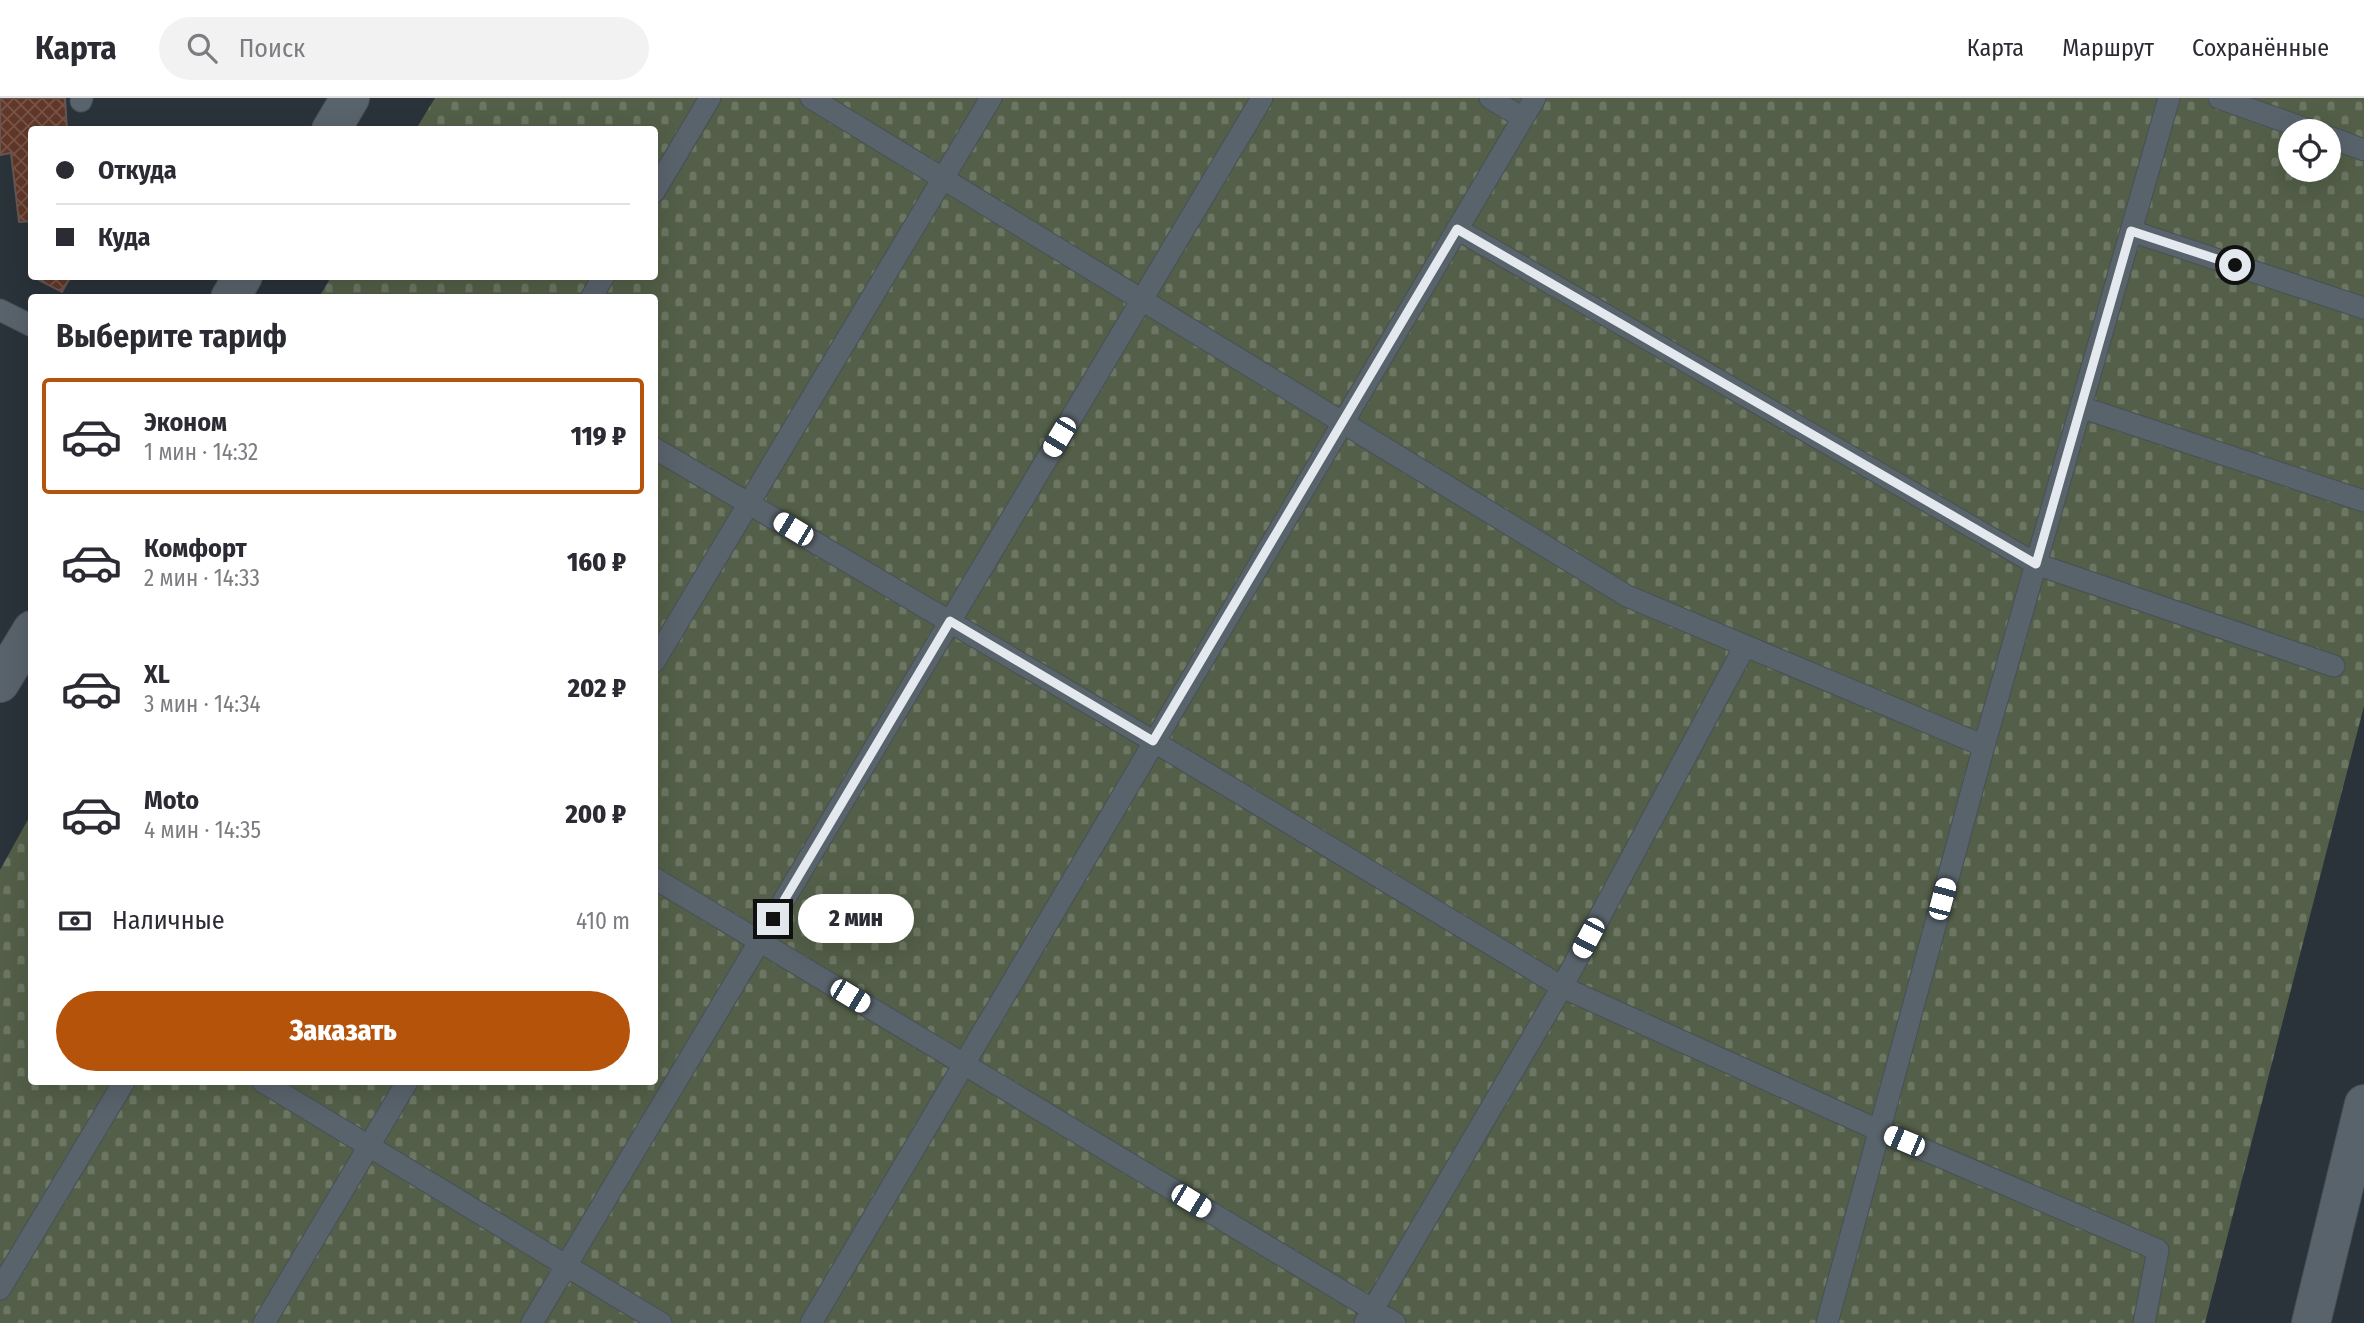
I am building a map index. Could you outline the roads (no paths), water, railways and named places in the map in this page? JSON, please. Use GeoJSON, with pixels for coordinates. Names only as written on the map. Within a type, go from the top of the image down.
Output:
{"type":"FeatureCollection","features":[{"type":"Feature","properties":{"kind":"main road"},"geometry":{"type":"LineString","coordinates":[[333,126],[350,98]]}},
{"type":"Feature","properties":{"kind":"main road"},"geometry":{"type":"LineString","coordinates":[[2,675],[28,636]]}},
{"type":"Feature","properties":{"kind":"main road"},"geometry":{"type":"LineString","coordinates":[[2311,1323],[2364,1104]]}},
{"type":"Feature","properties":{"kind":"lane"},"geometry":{"type":"LineString","coordinates":[[658,185],[710,98]]}},
{"type":"Feature","properties":{"kind":"lane"},"geometry":{"type":"LineString","coordinates":[[811,98],[1627,596],[1984,746]]}},
{"type":"Feature","properties":{"kind":"lane"},"geometry":{"type":"LineString","coordinates":[[658,655],[991,98]]}},
{"type":"Feature","properties":{"kind":"lane"},"geometry":{"type":"LineString","coordinates":[[532,1323],[1262,98]]}},
{"type":"Feature","properties":{"kind":"lane"},"geometry":{"type":"LineString","coordinates":[[1490,98],[1523,118]]}},
{"type":"Feature","properties":{"kind":"lane"},"geometry":{"type":"LineString","coordinates":[[811,1323],[1535,98]]}},
{"type":"Feature","properties":{"kind":"lane"},"geometry":{"type":"LineString","coordinates":[[1827,1323],[1984,746],[2169,98]]}},
{"type":"Feature","properties":{"kind":"lane"},"geometry":{"type":"LineString","coordinates":[[2219,98],[2278,119]]}},
{"type":"Feature","properties":{"kind":"lane"},"geometry":{"type":"LineString","coordinates":[[2341,142],[2364,150]]}},
{"type":"Feature","properties":{"kind":"lane"},"geometry":{"type":"LineString","coordinates":[[1457,229],[2036,564],[2334,666]]}},
{"type":"Feature","properties":{"kind":"lane"},"geometry":{"type":"LineString","coordinates":[[2131,231],[2364,307]]}},
{"type":"Feature","properties":{"kind":"lane"},"geometry":{"type":"LineString","coordinates":[[0,310],[28,324]]}},
{"type":"Feature","properties":{"kind":"lane"},"geometry":{"type":"LineString","coordinates":[[2081,407],[2364,501]]}},
{"type":"Feature","properties":{"kind":"lane"},"geometry":{"type":"LineString","coordinates":[[658,449],[1153,741],[1562,987],[1878,1130],[2158,1250],[2144,1323]]}},
{"type":"Feature","properties":{"kind":"lane"},"geometry":{"type":"LineString","coordinates":[[1369,1316],[1562,987],[1745,646]]}},
{"type":"Feature","properties":{"kind":"lane"},"geometry":{"type":"LineString","coordinates":[[658,880],[1369,1316],[1395,1323]]}},
{"type":"Feature","properties":{"kind":"lane"},"geometry":{"type":"LineString","coordinates":[[0,1289],[122,1085]]}},
{"type":"Feature","properties":{"kind":"lane"},"geometry":{"type":"LineString","coordinates":[[268,1085],[661,1323]]}},
{"type":"Feature","properties":{"kind":"lane"},"geometry":{"type":"LineString","coordinates":[[264,1323],[405,1085]]}}]}
